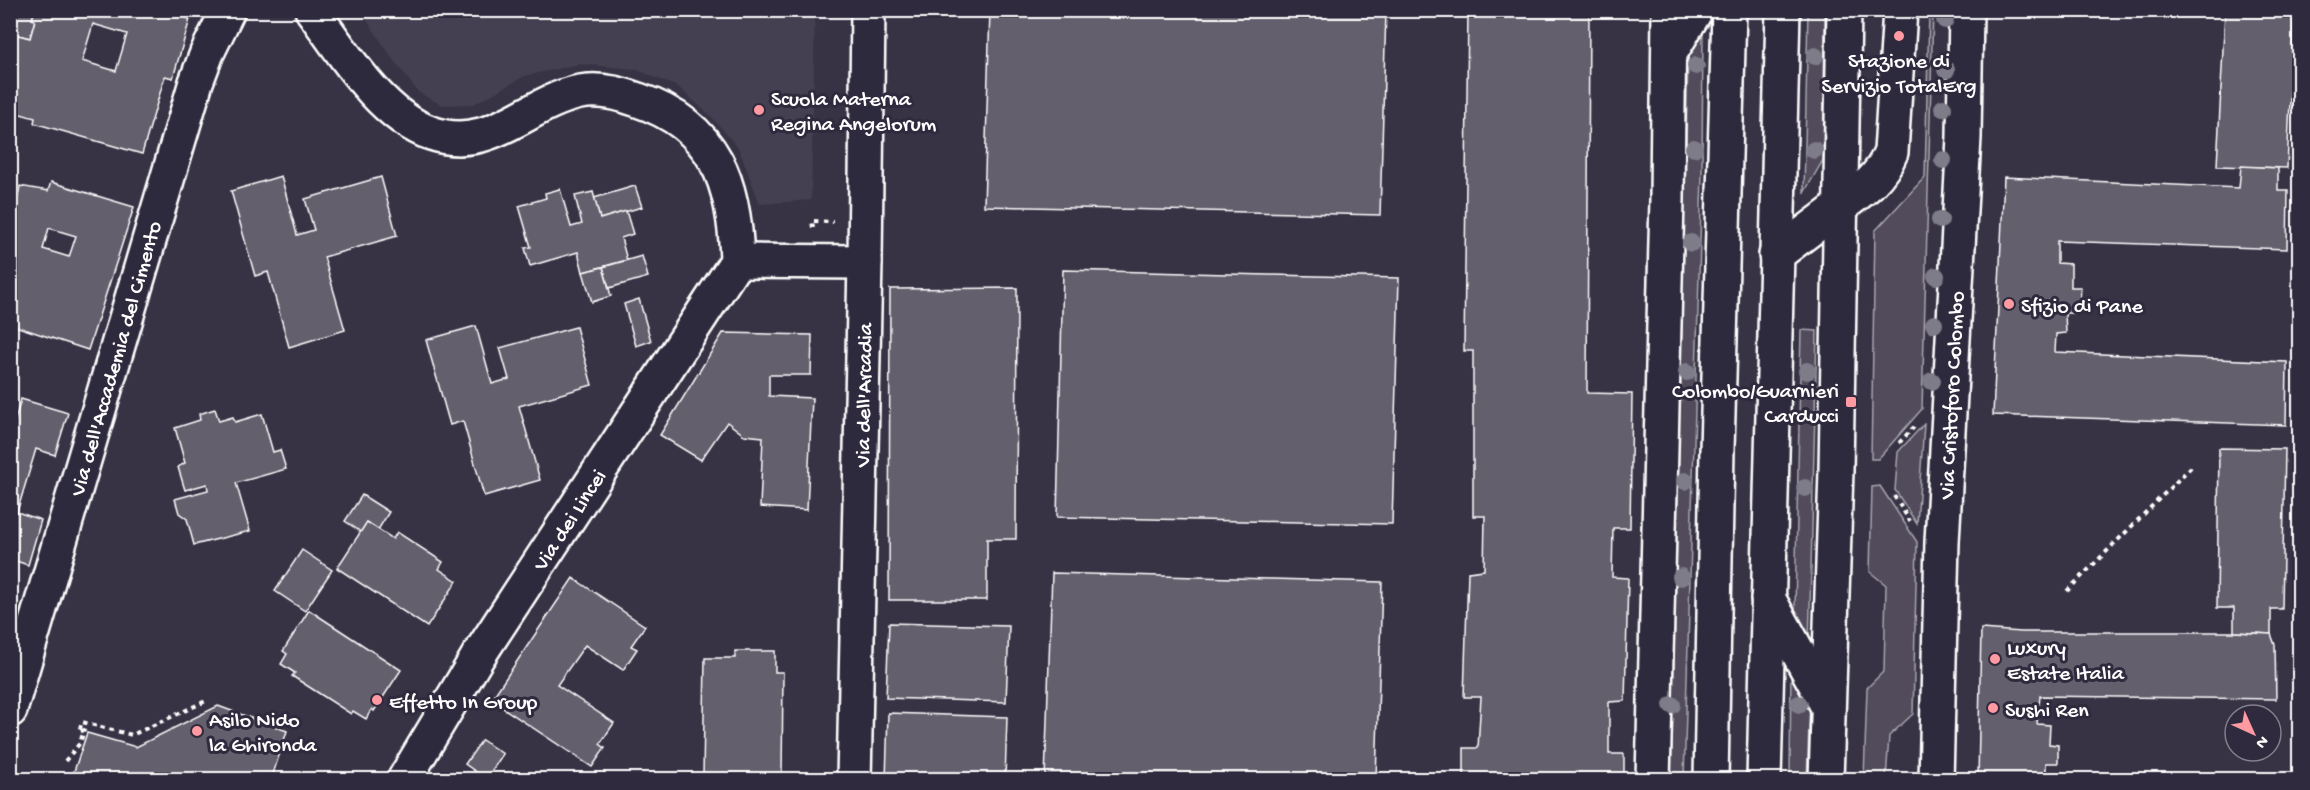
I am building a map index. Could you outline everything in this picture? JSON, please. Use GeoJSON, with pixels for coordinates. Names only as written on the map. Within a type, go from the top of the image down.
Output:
{"type":"FeatureCollection","features":[{"type":"Feature","properties":{"kind":"street","name":"Via dell'Accademia del Cimento"},"geometry":{"type":"LineString","coordinates":[[10,710],[196,82],[228,10]]}},
{"type":"Feature","properties":{"kind":"street"},"geometry":{"type":"LineString","coordinates":[[312,10],[352,64],[388,106],[414,125],[430,133],[462,138],[483,135],[501,129],[558,99],[595,90],[650,104],[678,119],[710,150],[730,194],[735,224],[736,261],[865,262]]}},
{"type":"Feature","properties":{"kind":"street","name":"Via dell'Arcadia"},"geometry":{"type":"LineString","coordinates":[[854,780],[868,10]]}},
{"type":"Feature","properties":{"kind":"street"},"geometry":{"type":"LineString","coordinates":[[1653,780],[1669,10]]}},
{"type":"Feature","properties":{"kind":"street"},"geometry":{"type":"LineString","coordinates":[[1669,55],[1696,10]]}},
{"type":"Feature","properties":{"kind":"street"},"geometry":{"type":"LineString","coordinates":[[1711,780],[1729,10]]}},
{"type":"Feature","properties":{"kind":"street"},"geometry":{"type":"LineString","coordinates":[[1764,780],[1783,10]]}},
{"type":"Feature","properties":{"kind":"street"},"geometry":{"type":"LineString","coordinates":[[1826,780],[1836,471],[1844,10]]}},
{"type":"Feature","properties":{"kind":"street"},"geometry":{"type":"LineString","coordinates":[[1776,255],[1877,177],[1885,166],[1891,152],[1900,10]]}},
{"type":"Feature","properties":{"kind":"street","name":"Via Cristoforo Colombo"},"geometry":{"type":"LineString","coordinates":[[1936,780],[1942,543],[1964,137],[1966,10]]}},
{"type":"Feature","properties":{"kind":"street","name":"Via dei Lincei"},"geometry":{"type":"LineString","coordinates":[[404,780],[477,658],[736,261]]}},
{"type":"Feature","properties":{"kind":"street"},"geometry":{"type":"LineString","coordinates":[[1768,596],[1827,705]]}},
{"type":"Feature","properties":{"kind":"path"},"geometry":{"type":"LineString","coordinates":[[813,238],[812,221],[838,222]]}},
{"type":"Feature","properties":{"kind":"path"},"geometry":{"type":"LineString","coordinates":[[2067,591],[2193,465]]}},
{"type":"Feature","properties":{"kind":"path"},"geometry":{"type":"LineString","coordinates":[[65,761],[80,743],[84,730],[79,732],[82,722],[132,735],[208,700]]}},
{"type":"Feature","properties":{"kind":"shaded area"},"geometry":{"type":"Polygon","coordinates":[[[751,10],[751,16],[635,13],[635,11],[751,10]]]}},
{"type":"Feature","properties":{"kind":"shaded area","name":"Scuola Materna Regina Angelorum"},"geometry":{"type":"Polygon","coordinates":[[[361,11],[815,11],[811,200],[760,204],[739,149],[710,115],[678,87],[635,69],[579,64],[525,76],[474,104],[442,105],[418,92],[361,11]]]}},
{"type":"Feature","properties":{"kind":"shaded area"},"geometry":{"type":"Polygon","coordinates":[[[1808,11],[1825,11],[1823,160],[1804,193],[1808,11]]]}},
{"type":"Feature","properties":{"kind":"shaded area"},"geometry":{"type":"Polygon","coordinates":[[[1929,11],[1933,11],[1922,409],[1878,459],[1871,459],[1875,231],[1925,177],[1929,11]]]}},
{"type":"Feature","properties":{"kind":"shaded area"},"geometry":{"type":"Polygon","coordinates":[[[1703,27],[1702,174],[1684,779],[1671,780],[1688,59],[1703,27]]]}},
{"type":"Feature","properties":{"kind":"shaded area"},"geometry":{"type":"Polygon","coordinates":[[[1801,330],[1817,331],[1809,646],[1795,610],[1801,330]]]}},
{"type":"Feature","properties":{"kind":"shaded area"},"geometry":{"type":"Polygon","coordinates":[[[1924,424],[1917,524],[1895,490],[1898,452],[1924,424]]]}},
{"type":"Feature","properties":{"kind":"shaded area"},"geometry":{"type":"Polygon","coordinates":[[[1880,486],[1917,542],[1913,714],[1889,736],[1886,779],[1864,779],[1867,688],[1884,671],[1886,585],[1870,572],[1872,487],[1880,486]]]}},
{"type":"Feature","properties":{"kind":"shaded area"},"geometry":{"type":"Polygon","coordinates":[[[1791,661],[1810,696],[1807,779],[1790,780],[1791,661]]]}},
{"type":"Feature","properties":{"kind":"building"},"geometry":{"type":"Polygon","coordinates":[[[14,10],[35,10],[30,38],[10,33],[14,10]]]}},
{"type":"Feature","properties":{"kind":"building"},"geometry":{"type":"Polygon","coordinates":[[[35,10],[185,10],[183,17],[190,19],[173,78],[165,76],[142,154],[34,123],[35,118],[10,111],[10,33],[30,38],[35,20],[32,19],[35,10]],[[93,24],[82,61],[116,71],[127,34],[93,24]]]}},
{"type":"Feature","properties":{"kind":"building"},"geometry":{"type":"Polygon","coordinates":[[[990,10],[1386,10],[1380,215],[984,206],[990,10]]]}},
{"type":"Feature","properties":{"kind":"building"},"geometry":{"type":"Polygon","coordinates":[[[1468,10],[1589,10],[1587,393],[1632,394],[1630,528],[1613,528],[1612,577],[1628,578],[1625,701],[1609,702],[1609,754],[1624,754],[1624,780],[1464,780],[1464,748],[1478,748],[1481,697],[1464,697],[1468,572],[1484,570],[1485,516],[1473,516],[1473,351],[1464,351],[1468,10]]]}},
{"type":"Feature","properties":{"kind":"building"},"geometry":{"type":"Polygon","coordinates":[[[2225,10],[2294,12],[2287,168],[2217,166],[2225,10]]]}},
{"type":"Feature","properties":{"kind":"building"},"geometry":{"type":"Polygon","coordinates":[[[2241,166],[2278,168],[2278,190],[2288,190],[2287,249],[2057,241],[2057,263],[2071,264],[2071,287],[2081,287],[2079,313],[2065,313],[2066,333],[2056,334],[2055,352],[2287,362],[2286,425],[1993,415],[2004,177],[2239,188],[2241,166]]]}},
{"type":"Feature","properties":{"kind":"building"},"geometry":{"type":"Polygon","coordinates":[[[281,176],[297,235],[314,230],[305,199],[381,177],[397,236],[324,257],[345,330],[289,347],[268,272],[255,276],[231,191],[281,176]]]}},
{"type":"Feature","properties":{"kind":"building"},"geometry":{"type":"Polygon","coordinates":[[[51,182],[134,207],[88,350],[12,325],[15,311],[10,310],[10,201],[17,202],[20,186],[48,191],[51,182]],[[49,228],[43,249],[69,257],[76,236],[49,228]]]}},
{"type":"Feature","properties":{"kind":"building"},"geometry":{"type":"Polygon","coordinates":[[[635,186],[642,207],[600,219],[594,198],[635,186]]]}},
{"type":"Feature","properties":{"kind":"building"},"geometry":{"type":"Polygon","coordinates":[[[560,189],[571,227],[582,224],[575,196],[593,192],[600,219],[626,211],[633,234],[621,238],[627,260],[583,272],[578,252],[530,266],[525,248],[531,247],[519,206],[546,198],[545,193],[560,189]]]}},
{"type":"Feature","properties":{"kind":"building"},"geometry":{"type":"Polygon","coordinates":[[[642,256],[648,277],[609,288],[603,267],[642,256]]]}},
{"type":"Feature","properties":{"kind":"building"},"geometry":{"type":"Polygon","coordinates":[[[603,267],[611,296],[592,302],[583,272],[603,267]]]}},
{"type":"Feature","properties":{"kind":"building"},"geometry":{"type":"Polygon","coordinates":[[[1063,270],[1399,278],[1392,524],[1057,517],[1063,270]]]}},
{"type":"Feature","properties":{"kind":"building"},"geometry":{"type":"Polygon","coordinates":[[[1017,288],[1016,539],[987,539],[987,600],[889,600],[890,289],[1017,288]]]}},
{"type":"Feature","properties":{"kind":"building"},"geometry":{"type":"Polygon","coordinates":[[[639,299],[651,341],[636,346],[624,304],[639,299]]]}},
{"type":"Feature","properties":{"kind":"building"},"geometry":{"type":"Polygon","coordinates":[[[476,326],[492,384],[509,379],[500,348],[576,327],[592,385],[519,406],[540,480],[484,496],[463,421],[450,425],[426,340],[476,326]]]}},
{"type":"Feature","properties":{"kind":"building"},"geometry":{"type":"Polygon","coordinates":[[[723,333],[812,335],[811,375],[769,375],[769,396],[812,398],[807,510],[760,507],[763,437],[744,435],[727,422],[701,460],[660,435],[723,333]]]}},
{"type":"Feature","properties":{"kind":"building"},"geometry":{"type":"Polygon","coordinates":[[[21,399],[68,413],[55,455],[36,449],[17,512],[41,520],[28,565],[10,559],[10,426],[13,427],[21,399]]]}},
{"type":"Feature","properties":{"kind":"building"},"geometry":{"type":"Polygon","coordinates":[[[215,409],[219,421],[233,417],[235,422],[262,414],[273,452],[280,450],[286,469],[236,483],[250,531],[194,545],[187,519],[179,513],[175,499],[208,490],[207,484],[185,490],[178,467],[185,463],[175,428],[200,420],[199,414],[215,409]]]}},
{"type":"Feature","properties":{"kind":"building"},"geometry":{"type":"Polygon","coordinates":[[[2219,448],[2285,449],[2282,609],[2271,609],[2271,634],[2234,632],[2234,608],[2217,608],[2219,448]]]}},
{"type":"Feature","properties":{"kind":"building"},"geometry":{"type":"Polygon","coordinates":[[[362,495],[389,512],[378,530],[367,522],[361,532],[345,521],[362,495]]]}},
{"type":"Feature","properties":{"kind":"building"},"geometry":{"type":"Polygon","coordinates":[[[367,522],[393,539],[397,532],[443,562],[439,569],[457,581],[427,627],[337,568],[367,522]]]}},
{"type":"Feature","properties":{"kind":"building"},"geometry":{"type":"Polygon","coordinates":[[[302,550],[332,570],[305,611],[275,591],[302,550]]]}},
{"type":"Feature","properties":{"kind":"building"},"geometry":{"type":"Polygon","coordinates":[[[1052,573],[1382,582],[1376,780],[1045,780],[1052,573]]]}},
{"type":"Feature","properties":{"kind":"building"},"geometry":{"type":"Polygon","coordinates":[[[573,578],[645,626],[631,646],[637,649],[623,670],[585,645],[557,685],[614,723],[600,744],[605,748],[592,767],[491,700],[573,578]]]}},
{"type":"Feature","properties":{"kind":"building"},"geometry":{"type":"Polygon","coordinates":[[[309,610],[401,670],[374,711],[372,709],[366,719],[353,711],[351,714],[292,676],[295,673],[281,664],[287,654],[283,651],[309,610]]]}},
{"type":"Feature","properties":{"kind":"building"},"geometry":{"type":"Polygon","coordinates":[[[889,623],[1009,626],[1006,702],[886,698],[889,623]]]}},
{"type":"Feature","properties":{"kind":"building"},"geometry":{"type":"Polygon","coordinates":[[[1981,629],[2021,632],[2271,634],[2275,645],[2276,699],[2040,696],[2037,724],[2050,725],[2049,744],[2058,745],[2058,763],[2046,763],[2046,780],[1978,780],[1981,629]]]}},
{"type":"Feature","properties":{"kind":"building"},"geometry":{"type":"Polygon","coordinates":[[[735,651],[775,651],[775,672],[783,672],[782,777],[703,776],[705,658],[735,658],[735,651]]]}},
{"type":"Feature","properties":{"kind":"building"},"geometry":{"type":"Polygon","coordinates":[[[218,706],[287,731],[271,780],[71,780],[87,733],[136,747],[218,706]]]}},
{"type":"Feature","properties":{"kind":"building"},"geometry":{"type":"Polygon","coordinates":[[[888,713],[1007,717],[1005,780],[886,780],[888,713]]]}},
{"type":"Feature","properties":{"kind":"building"},"geometry":{"type":"Polygon","coordinates":[[[482,740],[503,754],[486,779],[465,764],[482,740]]]}},
{"type":"Feature","properties":{"kind":"place","name":"Stazione di Servizio TotalErg"},"geometry":{"type":"Point","coordinates":[1899,36]}},
{"type":"Feature","properties":{"kind":"place","name":"Scuola Materna Regina Angelorum"},"geometry":{"type":"Point","coordinates":[759,110]}},
{"type":"Feature","properties":{"kind":"place","name":"Sfizio di Pane"},"geometry":{"type":"Point","coordinates":[2009,304]}},
{"type":"Feature","properties":{"kind":"place","name":"Colombo/Guarnieri Carducci"},"geometry":{"type":"Point","coordinates":[1851,402]}},
{"type":"Feature","properties":{"kind":"place","name":"Luxury Estate Italia"},"geometry":{"type":"Point","coordinates":[1995,659]}},
{"type":"Feature","properties":{"kind":"place","name":"Effetto In Group"},"geometry":{"type":"Point","coordinates":[377,700]}},
{"type":"Feature","properties":{"kind":"place","name":"Sushi Ren"},"geometry":{"type":"Point","coordinates":[1993,708]}},
{"type":"Feature","properties":{"kind":"place","name":"Asilo Nido la Ghironda"},"geometry":{"type":"Point","coordinates":[197,731]}}]}
